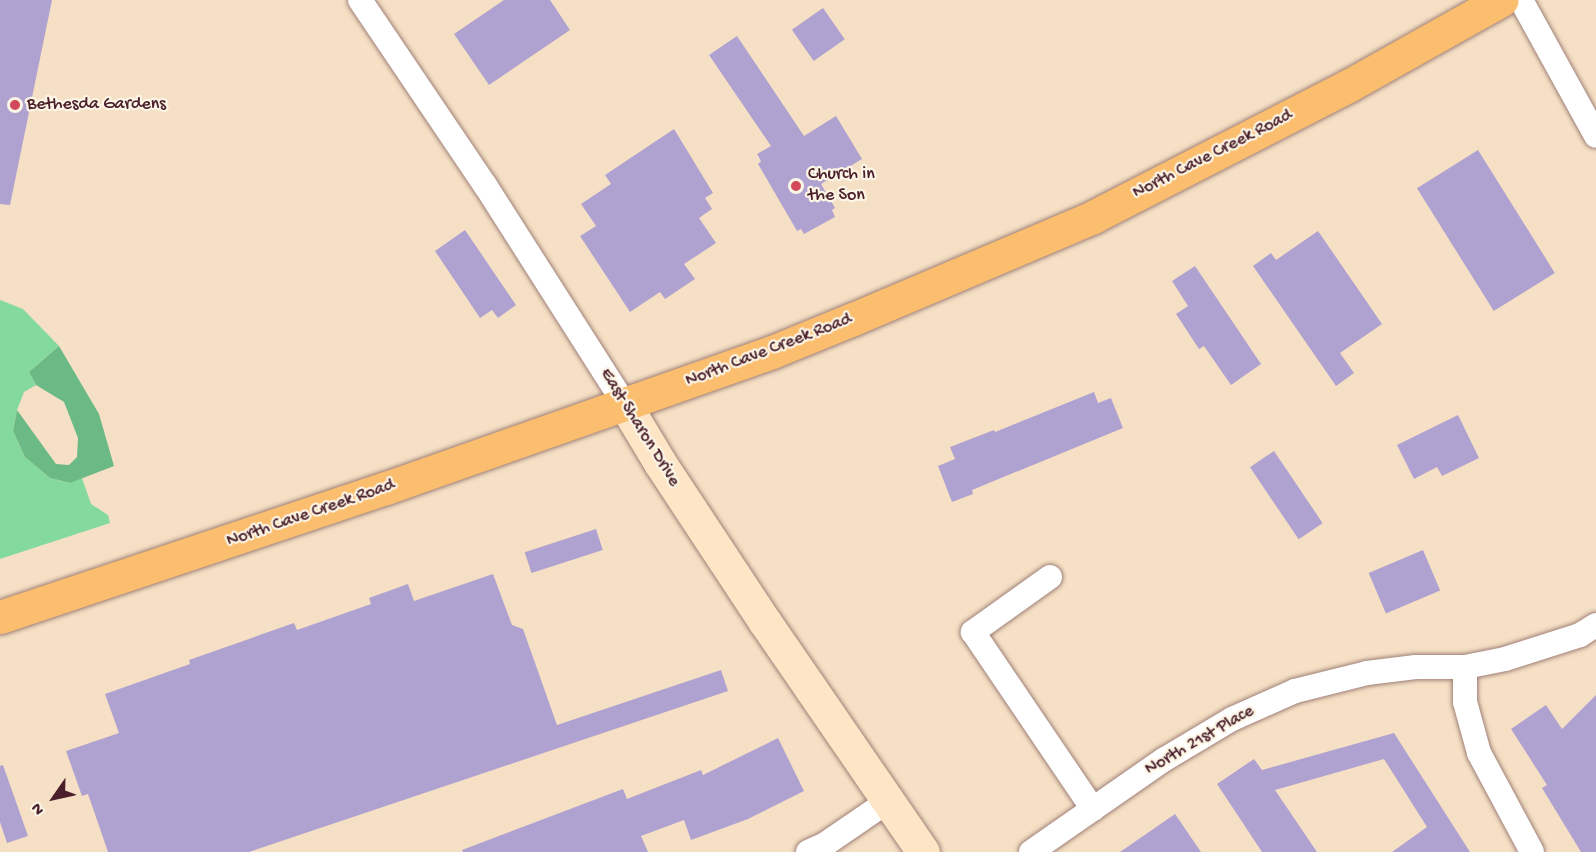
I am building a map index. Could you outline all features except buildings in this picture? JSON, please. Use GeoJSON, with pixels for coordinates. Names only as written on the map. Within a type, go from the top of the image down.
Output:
{"type":"FeatureCollection","features":[{"type":"Feature","properties":{"kind":"main road","name":"North Cave Creek Road"},"geometry":{"type":"LineString","coordinates":[[0,617],[181,558],[772,352],[1062,231],[1348,86],[1501,0]]}},
{"type":"Feature","properties":{"kind":"street","name":"East Sharon Drive"},"geometry":{"type":"LineString","coordinates":[[360,0],[485,184],[660,463],[765,622],[923,852]]}},
{"type":"Feature","properties":{"kind":"street"},"geometry":{"type":"LineString","coordinates":[[1521,0],[1596,136]]}},
{"type":"Feature","properties":{"kind":"street"},"geometry":{"type":"LineString","coordinates":[[1050,577],[973,632],[1093,809]]}},
{"type":"Feature","properties":{"kind":"street","name":"North 21st Place"},"geometry":{"type":"LineString","coordinates":[[1031,852],[1165,759],[1232,719],[1295,691],[1367,673],[1416,667],[1465,667],[1505,659],[1580,635],[1596,625]]}},
{"type":"Feature","properties":{"kind":"street"},"geometry":{"type":"LineString","coordinates":[[1465,667],[1465,702],[1479,753],[1532,852]]}},
{"type":"Feature","properties":{"kind":"street"},"geometry":{"type":"LineString","coordinates":[[808,852],[824,845],[888,801]]}},
{"type":"Feature","properties":{"kind":"green space"},"geometry":{"type":"Polygon","coordinates":[[[0,300],[23,309],[59,346],[29,372],[36,385],[24,392],[17,410],[13,431],[25,457],[50,478],[69,483],[82,478],[91,504],[108,515],[110,523],[0,559],[0,300]]]}},
{"type":"Feature","properties":{"kind":"green space"},"geometry":{"type":"Polygon","coordinates":[[[59,346],[99,414],[114,466],[70,483],[50,478],[25,457],[13,431],[17,410],[56,464],[69,465],[77,457],[78,438],[64,402],[36,385],[29,372],[59,346]]]}},
{"type":"Feature","properties":{"kind":"place","name":"Bethesda Gardens"},"geometry":{"type":"Point","coordinates":[15,105]}},
{"type":"Feature","properties":{"kind":"place","name":"Church in the Son"},"geometry":{"type":"Point","coordinates":[796,186]}}]}
